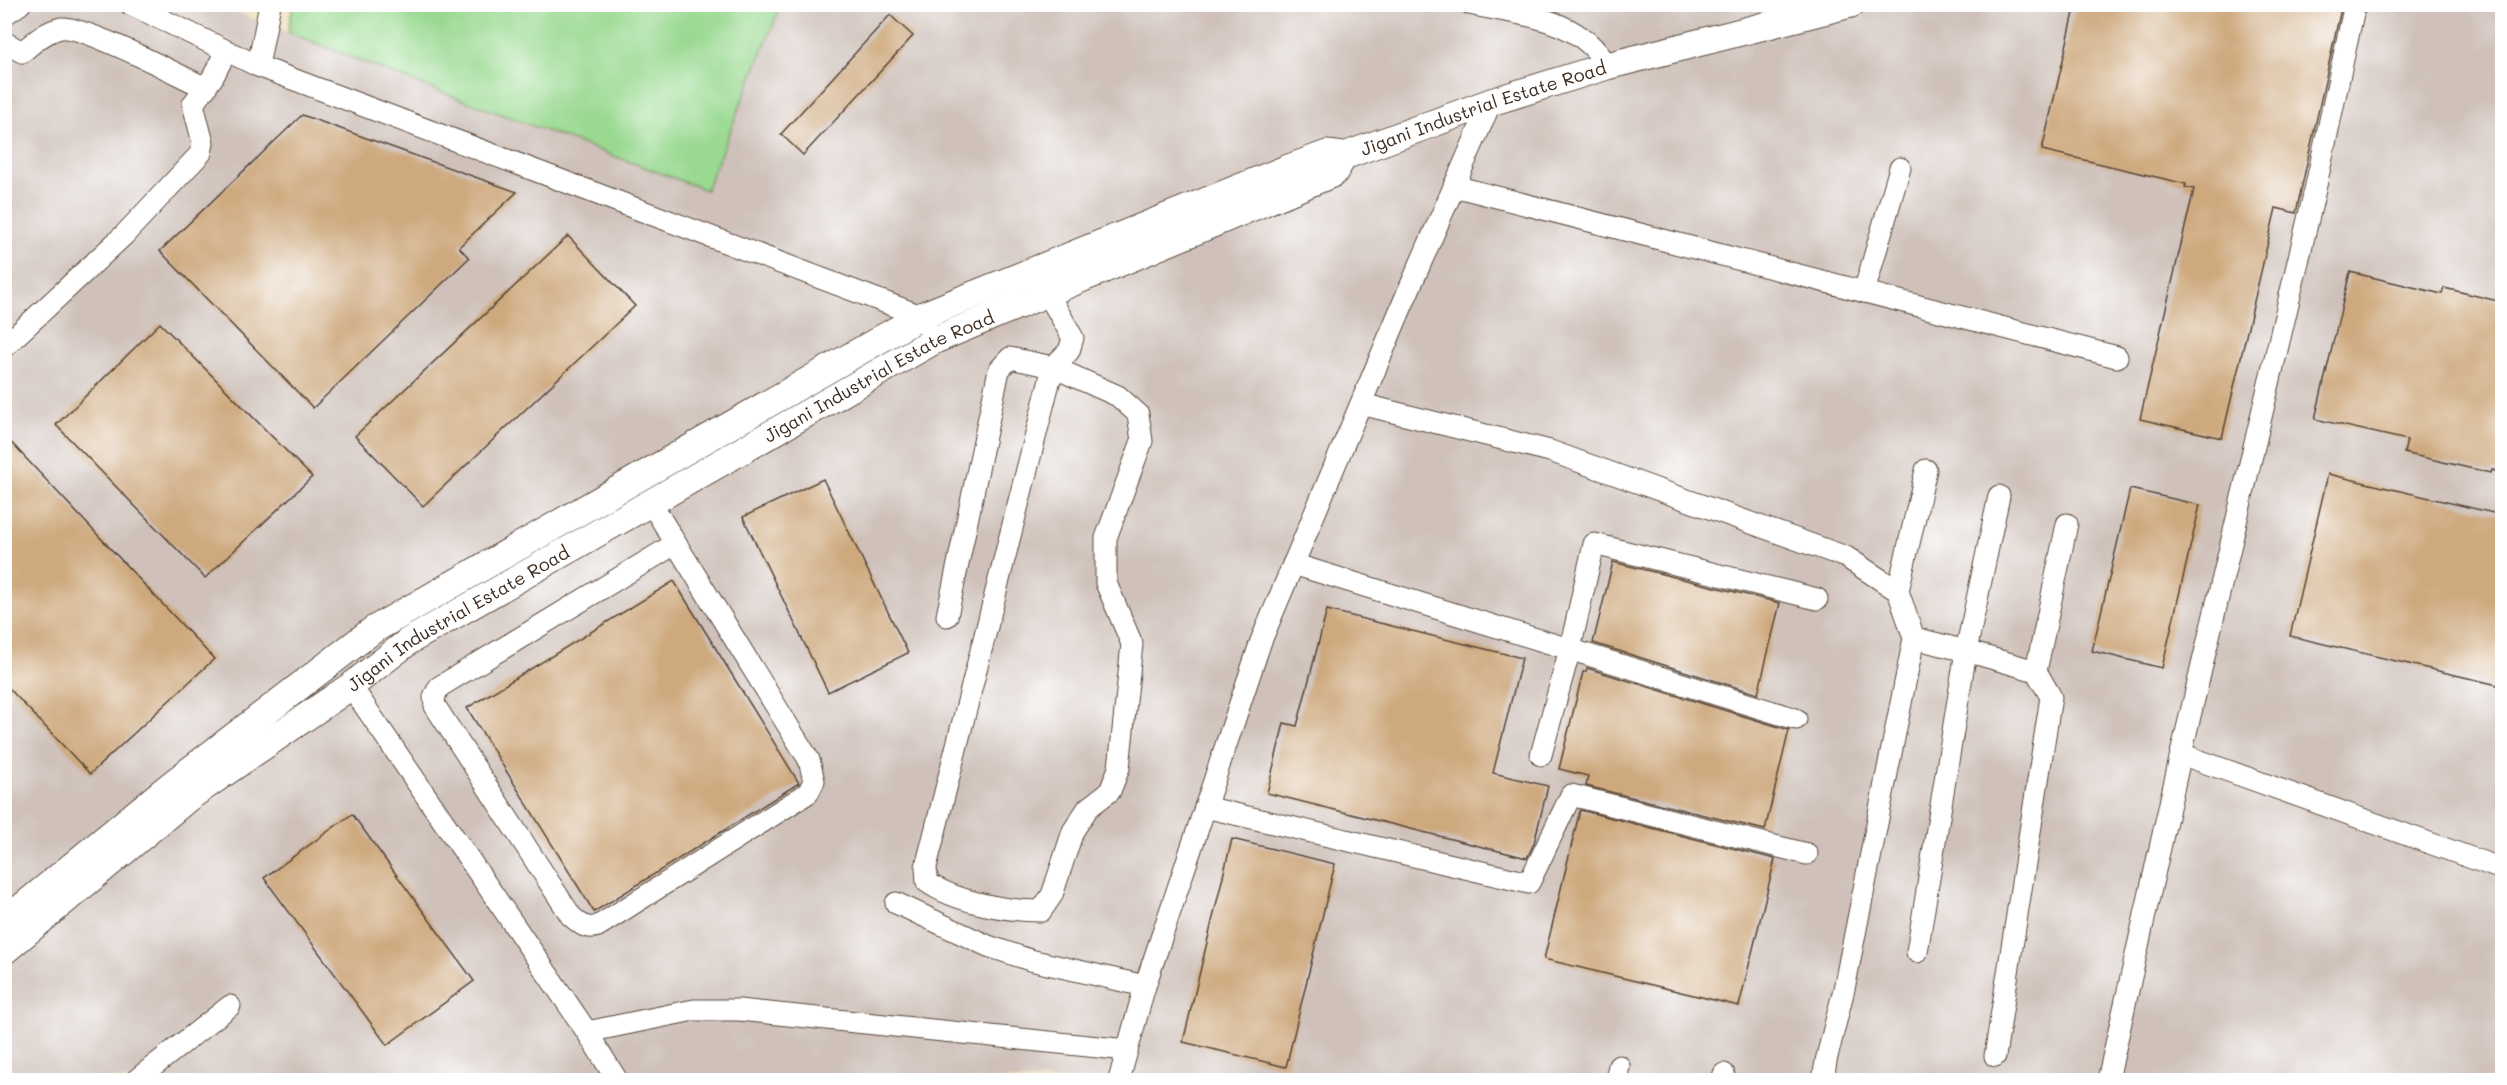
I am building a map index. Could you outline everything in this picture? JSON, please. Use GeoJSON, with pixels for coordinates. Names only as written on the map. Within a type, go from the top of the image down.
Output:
{"type":"FeatureCollection","features":[{"type":"Feature","properties":{"kind":"main road","name":"Jigani Industrial Estate Road"},"geometry":{"type":"LineString","coordinates":[[4,922],[172,784],[373,630],[921,316],[1327,154],[1344,156],[1491,102],[1607,66],[1851,4]]}},
{"type":"Feature","properties":{"kind":"main road","name":"Jigani Industrial Estate Road"},"geometry":{"type":"LineString","coordinates":[[4,951],[188,798],[351,686],[409,641],[935,340],[1334,173],[1344,156]]}},
{"type":"Feature","properties":{"kind":"street"},"geometry":{"type":"LineString","coordinates":[[4,15],[20,4]]}},
{"type":"Feature","properties":{"kind":"street"},"geometry":{"type":"LineString","coordinates":[[130,4],[258,66],[921,316],[935,340]]}},
{"type":"Feature","properties":{"kind":"street"},"geometry":{"type":"LineString","coordinates":[[258,66],[270,4]]}},
{"type":"Feature","properties":{"kind":"street"},"geometry":{"type":"LineString","coordinates":[[1470,4],[1552,22],[1580,34],[1600,53],[1607,66]]}},
{"type":"Feature","properties":{"kind":"street"},"geometry":{"type":"LineString","coordinates":[[2108,1080],[2181,754],[2315,190],[2355,4]]}},
{"type":"Feature","properties":{"kind":"street"},"geometry":{"type":"LineString","coordinates":[[4,42],[22,52],[42,36],[62,28],[84,32],[206,88]]}},
{"type":"Feature","properties":{"kind":"street"},"geometry":{"type":"LineString","coordinates":[[4,347],[124,235],[201,153],[203,143],[194,104],[206,88],[226,51]]}},
{"type":"Feature","properties":{"kind":"street"},"geometry":{"type":"LineString","coordinates":[[1119,1080],[1145,986],[1261,641],[1360,404],[1491,102]]}},
{"type":"Feature","properties":{"kind":"street"},"geometry":{"type":"LineString","coordinates":[[1864,292],[1900,168]]}},
{"type":"Feature","properties":{"kind":"street"},"geometry":{"type":"LineString","coordinates":[[1454,186],[2117,357]]}},
{"type":"Feature","properties":{"kind":"street"},"geometry":{"type":"LineString","coordinates":[[947,616],[999,370],[1010,358],[1053,367],[1118,396],[1138,414],[1142,441],[1106,538],[1106,584],[1132,644],[1119,768],[1110,791],[1088,808],[1073,831],[1052,895],[1041,911],[1016,911],[941,893],[927,882],[926,867],[1053,367],[1069,351],[1073,338],[1048,294]]}},
{"type":"Feature","properties":{"kind":"street"},"geometry":{"type":"LineString","coordinates":[[1360,404],[1550,451],[1846,557],[1898,591]]}},
{"type":"Feature","properties":{"kind":"street"},"geometry":{"type":"LineString","coordinates":[[1823,1080],[1846,978],[1914,638],[1898,591],[1926,470]]}},
{"type":"Feature","properties":{"kind":"street"},"geometry":{"type":"LineString","coordinates":[[1917,952],[1966,651],[1999,496]]}},
{"type":"Feature","properties":{"kind":"street"},"geometry":{"type":"LineString","coordinates":[[651,503],[809,760],[814,781],[808,793],[598,926],[591,928],[581,925],[572,916],[435,706],[434,697],[439,687],[675,544]]}},
{"type":"Feature","properties":{"kind":"street"},"geometry":{"type":"LineString","coordinates":[[1995,1056],[2051,697],[2036,671],[2067,524]]}},
{"type":"Feature","properties":{"kind":"street"},"geometry":{"type":"LineString","coordinates":[[1541,755],[1570,649],[1593,546],[1596,543],[1817,599]]}},
{"type":"Feature","properties":{"kind":"street"},"geometry":{"type":"LineString","coordinates":[[1293,564],[1796,719]]}},
{"type":"Feature","properties":{"kind":"street"},"geometry":{"type":"LineString","coordinates":[[1914,638],[2036,671]]}},
{"type":"Feature","properties":{"kind":"street"},"geometry":{"type":"LineString","coordinates":[[351,686],[587,1032],[617,1080]]}},
{"type":"Feature","properties":{"kind":"street"},"geometry":{"type":"LineString","coordinates":[[2181,754],[2502,869]]}},
{"type":"Feature","properties":{"kind":"street"},"geometry":{"type":"LineString","coordinates":[[1205,807],[1529,883],[1571,795],[1807,854]]}},
{"type":"Feature","properties":{"kind":"street"},"geometry":{"type":"LineString","coordinates":[[896,903],[988,946],[1029,960],[1145,986]]}},
{"type":"Feature","properties":{"kind":"street"},"geometry":{"type":"LineString","coordinates":[[136,1080],[230,1006]]}},
{"type":"Feature","properties":{"kind":"street"},"geometry":{"type":"LineString","coordinates":[[587,1032],[694,1010],[738,1010],[1126,1050]]}},
{"type":"Feature","properties":{"kind":"shaded area"},"geometry":{"type":"Polygon","coordinates":[[[437,4],[2502,5],[2502,1080],[5,1080],[5,5],[218,5],[414,82],[437,4]]]}},
{"type":"Feature","properties":{"kind":"green space"},"geometry":{"type":"Polygon","coordinates":[[[293,4],[781,5],[706,190],[414,82],[288,32],[293,4]]]}},
{"type":"Feature","properties":{"kind":"building"},"geometry":{"type":"Polygon","coordinates":[[[2076,4],[2342,4],[2296,213],[2276,208],[2222,438],[2140,419],[2194,189],[2185,187],[2186,184],[2042,150],[2076,4]]]}},
{"type":"Feature","properties":{"kind":"building"},"geometry":{"type":"Polygon","coordinates":[[[890,15],[913,36],[803,155],[781,134],[890,15]]]}},
{"type":"Feature","properties":{"kind":"building"},"geometry":{"type":"Polygon","coordinates":[[[302,115],[517,192],[459,247],[469,258],[313,408],[160,251],[302,115]]]}},
{"type":"Feature","properties":{"kind":"building"},"geometry":{"type":"Polygon","coordinates":[[[568,236],[635,306],[423,506],[355,436],[568,236]]]}},
{"type":"Feature","properties":{"kind":"building"},"geometry":{"type":"Polygon","coordinates":[[[2350,272],[2442,294],[2444,288],[2502,302],[2502,473],[2492,470],[2491,473],[2404,453],[2407,440],[2315,419],[2350,272]]]}},
{"type":"Feature","properties":{"kind":"building"},"geometry":{"type":"Polygon","coordinates":[[[160,323],[312,477],[205,578],[56,425],[160,323]]]}},
{"type":"Feature","properties":{"kind":"building"},"geometry":{"type":"Polygon","coordinates":[[[4,435],[214,659],[90,774],[4,683],[4,435]]]}},
{"type":"Feature","properties":{"kind":"building"},"geometry":{"type":"Polygon","coordinates":[[[2328,474],[2502,515],[2502,686],[2290,636],[2328,474]]]}},
{"type":"Feature","properties":{"kind":"building"},"geometry":{"type":"Polygon","coordinates":[[[823,479],[908,653],[828,692],[743,517],[823,479]]]}},
{"type":"Feature","properties":{"kind":"building"},"geometry":{"type":"Polygon","coordinates":[[[2130,489],[2200,505],[2162,668],[2092,651],[2130,489]]]}},
{"type":"Feature","properties":{"kind":"building"},"geometry":{"type":"Polygon","coordinates":[[[1613,562],[1780,603],[1758,694],[1593,643],[1613,562]]]}},
{"type":"Feature","properties":{"kind":"building"},"geometry":{"type":"Polygon","coordinates":[[[674,581],[799,783],[594,912],[467,708],[674,581]]]}},
{"type":"Feature","properties":{"kind":"building"},"geometry":{"type":"Polygon","coordinates":[[[1327,610],[1522,658],[1493,773],[1548,786],[1534,843],[1527,858],[1267,793],[1284,723],[1297,726],[1327,610]]]}},
{"type":"Feature","properties":{"kind":"building"},"geometry":{"type":"Polygon","coordinates":[[[1587,668],[1789,730],[1765,830],[1586,786],[1588,776],[1559,769],[1583,672],[1586,672],[1587,668]]]}},
{"type":"Feature","properties":{"kind":"building"},"geometry":{"type":"Polygon","coordinates":[[[1580,810],[1775,859],[1739,1006],[1544,959],[1580,810]]]}},
{"type":"Feature","properties":{"kind":"building"},"geometry":{"type":"Polygon","coordinates":[[[352,814],[474,981],[387,1045],[264,878],[352,814]]]}},
{"type":"Feature","properties":{"kind":"building"},"geometry":{"type":"Polygon","coordinates":[[[1232,839],[1335,864],[1286,1067],[1183,1042],[1232,839]]]}}]}
